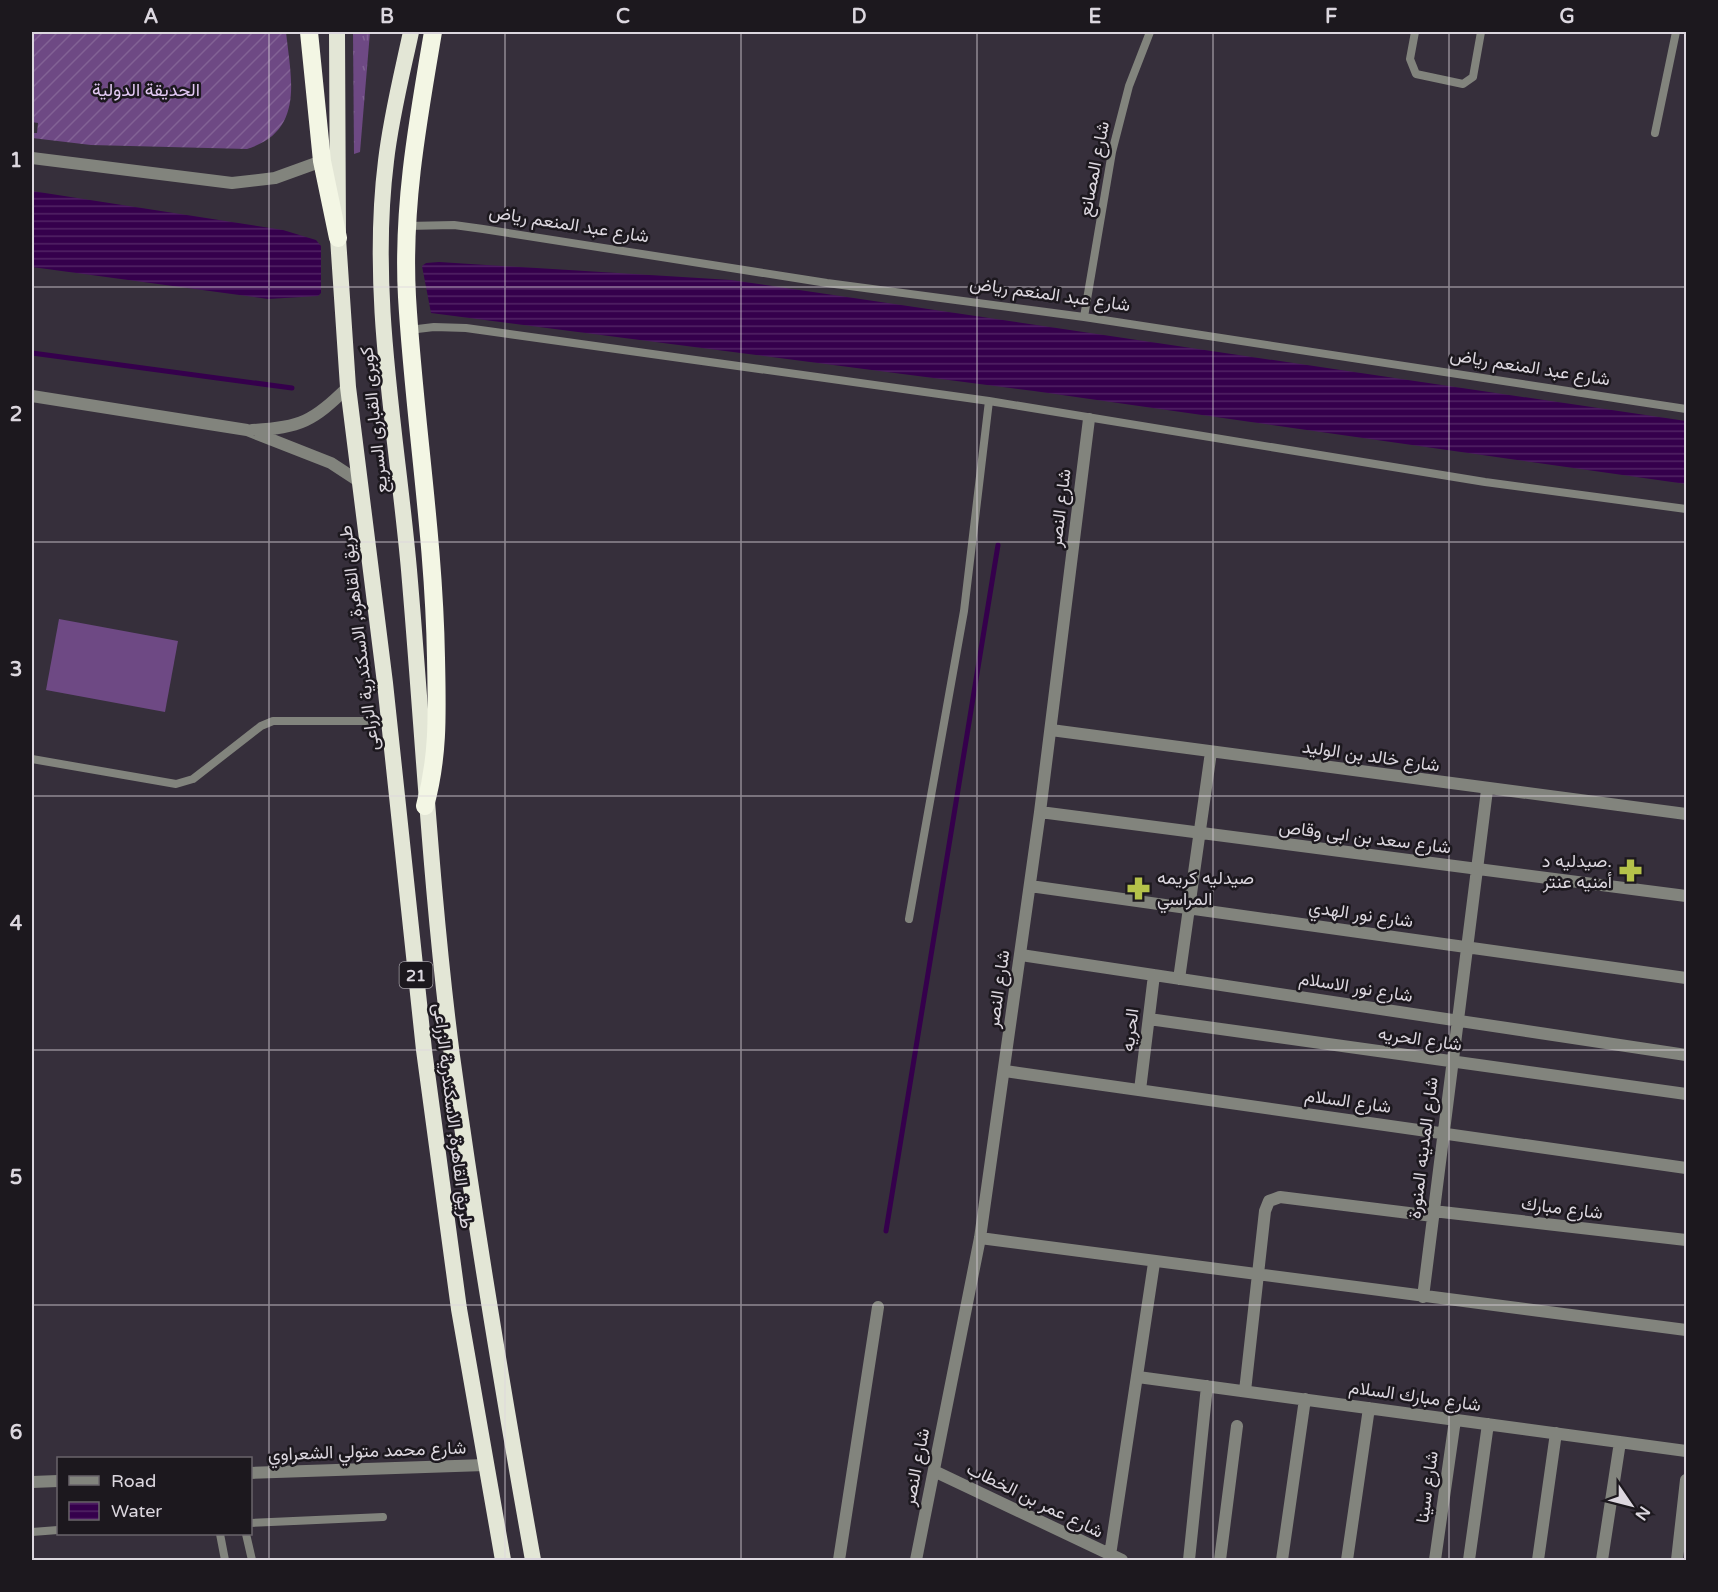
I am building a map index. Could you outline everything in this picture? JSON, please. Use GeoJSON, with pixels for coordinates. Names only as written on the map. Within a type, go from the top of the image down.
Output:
{"type":"FeatureCollection","features":[{"type":"Feature","properties":{"kind":"highway"},"geometry":{"type":"LineString","coordinates":[[309,32],[322,160],[338,238]]}},
{"type":"Feature","properties":{"kind":"highway","name":"كوبرى القبارى السريع"},"geometry":{"type":"LineString","coordinates":[[337,32],[338,238],[348,387]]}},
{"type":"Feature","properties":{"kind":"highway","name":"كوبرى القبارى السريع"},"geometry":{"type":"LineString","coordinates":[[411,32],[386,162],[382,221],[386,357],[409,569],[425,806]]}},
{"type":"Feature","properties":{"kind":"highway"},"geometry":{"type":"LineString","coordinates":[[425,806],[438,744],[435,602],[410,330],[407,226],[408,188],[433,32]]}},
{"type":"Feature","properties":{"kind":"highway","name":"طريق القاهرة, الاسكندرية الزراعى"},"geometry":{"type":"LineString","coordinates":[[348,387],[389,721],[425,1062],[459,1309],[503,1560]]}},
{"type":"Feature","properties":{"kind":"highway","name":"طريق القاهرة, الاسكندرية الزراعى"},"geometry":{"type":"LineString","coordinates":[[425,806],[452,1055],[515,1463],[533,1560]]}},
{"type":"Feature","properties":{"kind":"street"},"geometry":{"type":"LineString","coordinates":[[32,158],[232,183],[275,178],[322,160]]}},
{"type":"Feature","properties":{"kind":"street"},"geometry":{"type":"LineString","coordinates":[[32,396],[247,430],[283,428],[300,424],[321,413],[348,387]]}},
{"type":"Feature","properties":{"kind":"street","name":"شارع النصر"},"geometry":{"type":"LineString","coordinates":[[916,1560],[980,1238],[1051,730],[1089,419]]}},
{"type":"Feature","properties":{"kind":"street"},"geometry":{"type":"LineString","coordinates":[[247,430],[331,463],[360,482]]}},
{"type":"Feature","properties":{"kind":"street","name":"شارع خالد بن الوليد"},"geometry":{"type":"LineString","coordinates":[[1051,730],[1487,790],[1686,814]]}},
{"type":"Feature","properties":{"kind":"street"},"geometry":{"type":"LineString","coordinates":[[1179,979],[1211,752]]}},
{"type":"Feature","properties":{"kind":"street","name":"شارع المدينه المنورة"},"geometry":{"type":"LineString","coordinates":[[1423,1297],[1487,790]]}},
{"type":"Feature","properties":{"kind":"street","name":"شارع سعد بن ابى وقاص"},"geometry":{"type":"LineString","coordinates":[[1040,812],[1686,896]]}},
{"type":"Feature","properties":{"kind":"street","name":"شارع نور الهدي"},"geometry":{"type":"LineString","coordinates":[[1030,886],[1686,978]]}},
{"type":"Feature","properties":{"kind":"street","name":"شارع نور الاسلام"},"geometry":{"type":"LineString","coordinates":[[1021,955],[1686,1055]]}},
{"type":"Feature","properties":{"kind":"street","name":"الحريه"},"geometry":{"type":"LineString","coordinates":[[1140,1090],[1154,975]]}},
{"type":"Feature","properties":{"kind":"street","name":"شارع الحريه"},"geometry":{"type":"LineString","coordinates":[[1149,1019],[1686,1094]]}},
{"type":"Feature","properties":{"kind":"street","name":"شارع السلام"},"geometry":{"type":"LineString","coordinates":[[1005,1071],[1686,1168]]}},
{"type":"Feature","properties":{"kind":"street","name":"شارع مبارك"},"geometry":{"type":"LineString","coordinates":[[1258,1276],[1265,1211],[1269,1201],[1280,1197],[1686,1240]]}},
{"type":"Feature","properties":{"kind":"street"},"geometry":{"type":"LineString","coordinates":[[980,1238],[1154,1263],[1686,1330]]}},
{"type":"Feature","properties":{"kind":"street"},"geometry":{"type":"LineString","coordinates":[[1116,1558],[1154,1263]]}},
{"type":"Feature","properties":{"kind":"street"},"geometry":{"type":"LineString","coordinates":[[1245,1391],[1258,1276]]}},
{"type":"Feature","properties":{"kind":"street"},"geometry":{"type":"LineString","coordinates":[[839,1560],[878,1307]]}},
{"type":"Feature","properties":{"kind":"street","name":"شارع مبارك السلام"},"geometry":{"type":"LineString","coordinates":[[1138,1377],[1686,1451]]}},
{"type":"Feature","properties":{"kind":"street"},"geometry":{"type":"LineString","coordinates":[[1189,1560],[1207,1386]]}},
{"type":"Feature","properties":{"kind":"street"},"geometry":{"type":"LineString","coordinates":[[1282,1560],[1305,1399]]}},
{"type":"Feature","properties":{"kind":"street"},"geometry":{"type":"LineString","coordinates":[[1347,1560],[1369,1408]]}},
{"type":"Feature","properties":{"kind":"street","name":"شارع سينا"},"geometry":{"type":"LineString","coordinates":[[1435,1560],[1455,1420]]}},
{"type":"Feature","properties":{"kind":"street"},"geometry":{"type":"LineString","coordinates":[[1469,1560],[1488,1424]]}},
{"type":"Feature","properties":{"kind":"street"},"geometry":{"type":"LineString","coordinates":[[1220,1560],[1237,1426]]}},
{"type":"Feature","properties":{"kind":"street"},"geometry":{"type":"LineString","coordinates":[[1538,1560],[1556,1433]]}},
{"type":"Feature","properties":{"kind":"street"},"geometry":{"type":"LineString","coordinates":[[1602,1560],[1620,1442]]}},
{"type":"Feature","properties":{"kind":"street","name":"شارع محمد متولي الشعراوي"},"geometry":{"type":"LineString","coordinates":[[252,1473],[485,1465]]}},
{"type":"Feature","properties":{"kind":"street","name":"شارع عمر بن الخطاب"},"geometry":{"type":"LineString","coordinates":[[934,1471],[1116,1558]]}},
{"type":"Feature","properties":{"kind":"street"},"geometry":{"type":"LineString","coordinates":[[32,1482],[57,1480]]}},
{"type":"Feature","properties":{"kind":"street"},"geometry":{"type":"LineString","coordinates":[[1677,1560],[1686,1480]]}},
{"type":"Feature","properties":{"kind":"lane","name":"شارع المصانع"},"geometry":{"type":"LineString","coordinates":[[1084,316],[1112,152],[1129,86],[1150,32]]}},
{"type":"Feature","properties":{"kind":"lane"},"geometry":{"type":"LineString","coordinates":[[1415,32],[1410,59],[1416,74],[1463,84],[1473,77],[1481,32]]}},
{"type":"Feature","properties":{"kind":"lane"},"geometry":{"type":"LineString","coordinates":[[1655,133],[1676,32]]}},
{"type":"Feature","properties":{"kind":"lane","name":"شارع عبد المنعم رياض"},"geometry":{"type":"LineString","coordinates":[[407,226],[454,225],[483,229],[827,283],[1084,316],[1686,409]]}},
{"type":"Feature","properties":{"kind":"lane"},"geometry":{"type":"LineString","coordinates":[[410,330],[434,327],[466,328],[989,401],[1485,482],[1686,509]]}},
{"type":"Feature","properties":{"kind":"lane"},"geometry":{"type":"LineString","coordinates":[[909,920],[964,611],[989,401]]}},
{"type":"Feature","properties":{"kind":"lane"},"geometry":{"type":"LineString","coordinates":[[32,759],[176,784],[193,779],[261,726],[273,721],[389,721]]}},
{"type":"Feature","properties":{"kind":"lane"},"geometry":{"type":"LineString","coordinates":[[252,1523],[383,1517]]}},
{"type":"Feature","properties":{"kind":"lane"},"geometry":{"type":"LineString","coordinates":[[32,1532],[57,1530]]}},
{"type":"Feature","properties":{"kind":"lane"},"geometry":{"type":"LineString","coordinates":[[219,1535],[225,1560]]}},
{"type":"Feature","properties":{"kind":"lane"},"geometry":{"type":"LineString","coordinates":[[246,1535],[252,1560]]}},
{"type":"Feature","properties":{"kind":"green space","name":"الحديقة الدولية"},"geometry":{"type":"Polygon","coordinates":[[[32,32],[286,32],[291,85],[286,116],[278,130],[266,141],[247,149],[91,145],[32,138],[32,133],[37,133],[38,123],[32,122],[32,32]]]}},
{"type":"Feature","properties":{"kind":"green space"},"geometry":{"type":"Polygon","coordinates":[[[353,32],[370,32],[360,152],[354,154],[353,32]]]}},
{"type":"Feature","properties":{"kind":"green space"},"geometry":{"type":"Polygon","coordinates":[[[59,619],[178,641],[165,712],[46,690],[59,619]]]}},
{"type":"Feature","properties":{"kind":"water"},"geometry":{"type":"Polygon","coordinates":[[[32,191],[283,230],[316,240],[321,246],[321,293],[318,296],[268,299],[32,267],[32,191]]]}},
{"type":"Feature","properties":{"kind":"water"},"geometry":{"type":"Polygon","coordinates":[[[426,263],[731,280],[1686,421],[1686,484],[1034,391],[431,313],[422,266],[426,263]]]}},
{"type":"Feature","properties":{"kind":"waterway"},"geometry":{"type":"LineString","coordinates":[[32,353],[292,388]]}},
{"type":"Feature","properties":{"kind":"waterway"},"geometry":{"type":"LineString","coordinates":[[886,1231],[998,545]]}},
{"type":"Feature","properties":{"kind":"place","name":"صيدليه د. أمنيه عنتر"},"geometry":{"type":"Point","coordinates":[1630,871]}},
{"type":"Feature","properties":{"kind":"place","name":"صيدليه كريمه المراسي"},"geometry":{"type":"Point","coordinates":[1139,888]}}]}
